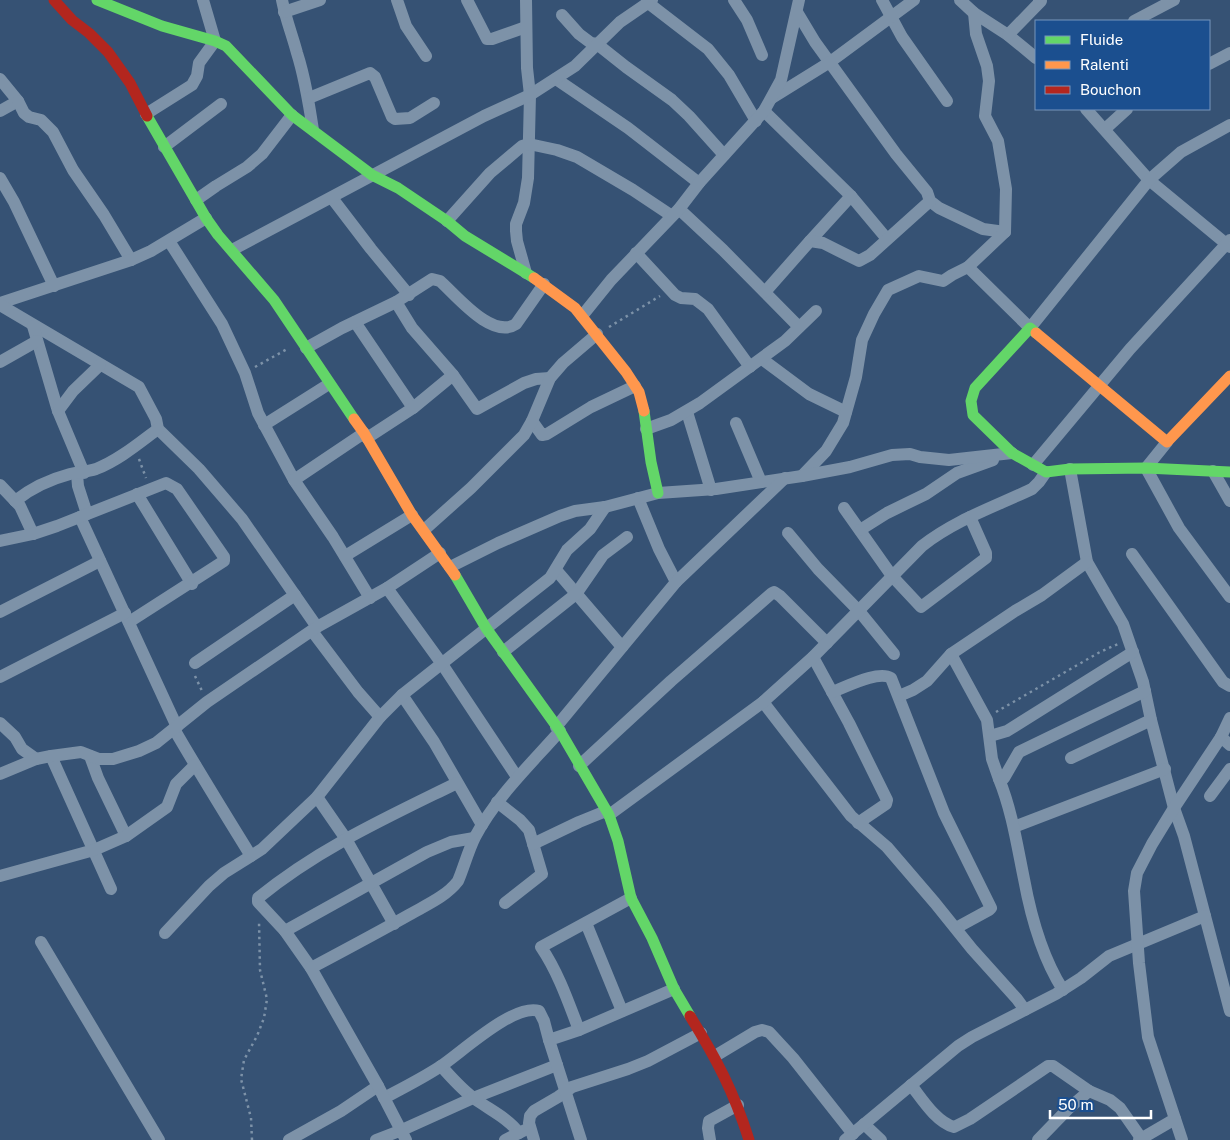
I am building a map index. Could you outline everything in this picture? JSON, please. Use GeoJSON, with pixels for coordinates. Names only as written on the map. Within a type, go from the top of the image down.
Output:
{"type":"FeatureCollection","features":[{"type":"Feature","properties":{"kind":"street"},"geometry":{"type":"LineString","coordinates":[[54,0],[72,20],[89,33],[108,52],[130,83],[164,147],[206,218],[218,235],[274,300],[329,384],[366,435],[412,515],[450,567],[486,628],[558,729],[607,813],[622,855],[631,898],[652,938],[674,989],[715,1056],[738,1105],[749,1140]]}},
{"type":"Feature","properties":{"kind":"street"},"geometry":{"type":"LineString","coordinates":[[97,0],[162,26],[226,46],[292,115],[372,175],[398,188],[447,221],[465,236],[544,284],[570,304],[597,334],[635,386],[644,410],[658,493]]}},
{"type":"Feature","properties":{"kind":"street"},"geometry":{"type":"LineString","coordinates":[[203,0],[215,41]]}},
{"type":"Feature","properties":{"kind":"street"},"geometry":{"type":"LineString","coordinates":[[313,130],[309,98],[283,6],[320,0]]}},
{"type":"Feature","properties":{"kind":"street"},"geometry":{"type":"LineString","coordinates":[[397,0],[406,26],[426,56]]}},
{"type":"Feature","properties":{"kind":"street"},"geometry":{"type":"LineString","coordinates":[[466,0],[487,39],[526,27]]}},
{"type":"Feature","properties":{"kind":"street"},"geometry":{"type":"LineString","coordinates":[[526,0],[527,68],[530,95],[529,144],[524,203],[516,224],[517,241],[526,273]]}},
{"type":"Feature","properties":{"kind":"street"},"geometry":{"type":"LineString","coordinates":[[734,0],[748,20],[762,55]]}},
{"type":"Feature","properties":{"kind":"street"},"geometry":{"type":"LineString","coordinates":[[882,0],[902,37],[947,101]]}},
{"type":"Feature","properties":{"kind":"street"},"geometry":{"type":"LineString","coordinates":[[771,98],[830,62],[914,0]]}},
{"type":"Feature","properties":{"kind":"street"},"geometry":{"type":"LineString","coordinates":[[960,0],[974,13],[1008,35],[1035,57]]}},
{"type":"Feature","properties":{"kind":"street"},"geometry":{"type":"LineString","coordinates":[[1008,35],[1041,0]]}},
{"type":"Feature","properties":{"kind":"street"},"geometry":{"type":"LineString","coordinates":[[1136,20],[1172,1]]}},
{"type":"Feature","properties":{"kind":"street"},"geometry":{"type":"LineString","coordinates":[[232,250],[484,116],[530,95],[587,56],[642,3],[699,40],[760,116],[851,196],[887,239]]}},
{"type":"Feature","properties":{"kind":"street"},"geometry":{"type":"LineString","coordinates":[[798,6],[830,62],[896,154],[927,192],[930,201],[939,208],[983,229],[1005,232]]}},
{"type":"Feature","properties":{"kind":"street"},"geometry":{"type":"LineString","coordinates":[[582,316],[605,286],[675,212],[760,116],[781,80],[798,6]]}},
{"type":"Feature","properties":{"kind":"street"},"geometry":{"type":"LineString","coordinates":[[802,476],[829,446],[843,424],[856,377],[862,340],[888,290],[919,276],[943,281],[968,268],[1005,232],[1006,189],[998,141],[994,137],[985,116],[989,81],[987,66],[976,34],[974,13]]}},
{"type":"Feature","properties":{"kind":"street"},"geometry":{"type":"LineString","coordinates":[[562,15],[591,43],[598,44],[672,100],[690,116],[724,155]]}},
{"type":"Feature","properties":{"kind":"street"},"geometry":{"type":"LineString","coordinates":[[146,114],[192,85],[197,76],[199,63],[215,41]]}},
{"type":"Feature","properties":{"kind":"street"},"geometry":{"type":"LineString","coordinates":[[1210,63],[1230,53]]}},
{"type":"Feature","properties":{"kind":"street"},"geometry":{"type":"LineString","coordinates":[[309,98],[370,73],[375,76],[392,117],[395,119],[410,118],[434,103]]}},
{"type":"Feature","properties":{"kind":"street"},"geometry":{"type":"LineString","coordinates":[[0,79],[18,102],[24,114],[41,120],[53,132],[74,170],[131,260]]}},
{"type":"Feature","properties":{"kind":"street"},"geometry":{"type":"LineString","coordinates":[[556,79],[628,128],[699,183]]}},
{"type":"Feature","properties":{"kind":"street"},"geometry":{"type":"LineString","coordinates":[[0,111],[18,102]]}},
{"type":"Feature","properties":{"kind":"street"},"geometry":{"type":"LineString","coordinates":[[164,147],[221,104]]}},
{"type":"Feature","properties":{"kind":"street"},"geometry":{"type":"LineString","coordinates":[[1033,465],[1100,385],[1229,243],[1149,180],[1087,110]]}},
{"type":"Feature","properties":{"kind":"street"},"geometry":{"type":"LineString","coordinates":[[1105,130],[1126,110]]}},
{"type":"Feature","properties":{"kind":"street"},"geometry":{"type":"LineString","coordinates":[[196,200],[247,167],[262,154],[292,115]]}},
{"type":"Feature","properties":{"kind":"street"},"geometry":{"type":"LineString","coordinates":[[1230,125],[1181,152],[1149,180],[1030,328],[975,388],[970,401],[973,414],[1012,453],[1046,472],[1146,468],[1230,472]]}},
{"type":"Feature","properties":{"kind":"street"},"geometry":{"type":"LineString","coordinates":[[447,221],[490,173],[522,146],[529,144],[557,150],[576,157],[675,212],[765,292],[799,327]]}},
{"type":"Feature","properties":{"kind":"street"},"geometry":{"type":"LineString","coordinates":[[0,178],[14,202],[54,286]]}},
{"type":"Feature","properties":{"kind":"street"},"geometry":{"type":"LineString","coordinates":[[765,292],[851,196]]}},
{"type":"Feature","properties":{"kind":"street"},"geometry":{"type":"LineString","coordinates":[[332,198],[409,295]]}},
{"type":"Feature","properties":{"kind":"street"},"geometry":{"type":"LineString","coordinates":[[810,241],[823,243],[859,261],[870,254],[930,201]]}},
{"type":"Feature","properties":{"kind":"street"},"geometry":{"type":"LineString","coordinates":[[0,304],[131,260],[169,241],[206,218]]}},
{"type":"Feature","properties":{"kind":"street"},"geometry":{"type":"LineString","coordinates":[[169,241],[222,324],[245,372],[254,403],[294,480],[320,517],[370,598]]}},
{"type":"Feature","properties":{"kind":"street"},"geometry":{"type":"LineString","coordinates":[[636,253],[678,297],[696,299],[708,309],[750,367]]}},
{"type":"Feature","properties":{"kind":"street"},"geometry":{"type":"LineString","coordinates":[[968,268],[1030,328],[1167,442]]}},
{"type":"Feature","properties":{"kind":"street"},"geometry":{"type":"LineString","coordinates":[[304,344],[396,302],[430,280],[437,279],[476,315],[492,324],[509,328],[517,323],[544,284]]}},
{"type":"Feature","properties":{"kind":"street"},"geometry":{"type":"LineString","coordinates":[[396,302],[412,328],[453,375],[477,409],[524,383],[536,379],[550,378]]}},
{"type":"Feature","properties":{"kind":"street"},"geometry":{"type":"LineString","coordinates":[[0,304],[33,326],[52,335],[100,366],[139,387],[156,418],[158,429],[199,469],[236,512],[296,595],[314,629],[358,692],[380,717]]}},
{"type":"Feature","properties":{"kind":"street"},"geometry":{"type":"LineString","coordinates":[[646,429],[672,420],[687,412],[785,341],[816,311]]}},
{"type":"Feature","properties":{"kind":"street"},"geometry":{"type":"LineString","coordinates":[[355,322],[413,408]]}},
{"type":"Feature","properties":{"kind":"street"},"geometry":{"type":"LineString","coordinates":[[33,326],[58,411],[80,473],[78,486],[83,516],[100,561],[175,728],[195,765],[251,856]]}},
{"type":"Feature","properties":{"kind":"street"},"geometry":{"type":"LineString","coordinates":[[424,530],[471,488],[518,440],[532,421],[550,378],[563,363],[597,334]]}},
{"type":"Feature","properties":{"kind":"street"},"geometry":{"type":"LineString","coordinates":[[0,362],[38,341]]}},
{"type":"Feature","properties":{"kind":"street"},"geometry":{"type":"LineString","coordinates":[[762,359],[809,394],[846,412]]}},
{"type":"Feature","properties":{"kind":"street"},"geometry":{"type":"LineString","coordinates":[[58,411],[73,391],[100,366]]}},
{"type":"Feature","properties":{"kind":"street"},"geometry":{"type":"LineString","coordinates":[[294,480],[413,408],[453,375]]}},
{"type":"Feature","properties":{"kind":"street"},"geometry":{"type":"LineString","coordinates":[[1146,468],[1167,442],[1230,376]]}},
{"type":"Feature","properties":{"kind":"street"},"geometry":{"type":"LineString","coordinates":[[264,424],[329,384]]}},
{"type":"Feature","properties":{"kind":"street"},"geometry":{"type":"LineString","coordinates":[[532,421],[542,435],[547,434],[591,407],[635,386]]}},
{"type":"Feature","properties":{"kind":"street"},"geometry":{"type":"LineString","coordinates":[[687,412],[711,490]]}},
{"type":"Feature","properties":{"kind":"street"},"geometry":{"type":"LineString","coordinates":[[736,423],[761,482]]}},
{"type":"Feature","properties":{"kind":"street"},"geometry":{"type":"LineString","coordinates":[[15,502],[38,487],[70,474],[80,473],[106,464],[158,429]]}},
{"type":"Feature","properties":{"kind":"street"},"geometry":{"type":"LineString","coordinates":[[450,567],[498,542],[552,519],[575,511],[605,507],[658,493],[711,490],[802,476],[850,467],[892,455],[910,454],[949,460],[1012,453]]}},
{"type":"Feature","properties":{"kind":"street"},"geometry":{"type":"LineString","coordinates":[[860,530],[887,513],[926,494],[957,473],[1012,453]]}},
{"type":"Feature","properties":{"kind":"street"},"geometry":{"type":"LineString","coordinates":[[1146,468],[1179,528],[1230,597]]}},
{"type":"Feature","properties":{"kind":"street"},"geometry":{"type":"LineString","coordinates":[[1070,470],[1088,562],[1123,624],[1142,677],[1174,808],[1184,836],[1230,1011]]}},
{"type":"Feature","properties":{"kind":"street"},"geometry":{"type":"LineString","coordinates":[[1212,471],[1230,501]]}},
{"type":"Feature","properties":{"kind":"street"},"geometry":{"type":"LineString","coordinates":[[534,844],[579,822],[607,813],[763,702],[813,657],[922,546],[970,516],[1032,489],[1046,472]]}},
{"type":"Feature","properties":{"kind":"street"},"geometry":{"type":"LineString","coordinates":[[311,968],[429,904],[454,886],[458,881],[474,838],[498,802],[558,729],[622,646],[676,582],[785,478]]}},
{"type":"Feature","properties":{"kind":"street"},"geometry":{"type":"LineString","coordinates":[[0,541],[33,534],[166,483],[177,489],[224,557],[224,561],[192,584],[127,618],[0,677]]}},
{"type":"Feature","properties":{"kind":"street"},"geometry":{"type":"LineString","coordinates":[[0,485],[20,506],[33,534]]}},
{"type":"Feature","properties":{"kind":"street"},"geometry":{"type":"LineString","coordinates":[[136,494],[192,584]]}},
{"type":"Feature","properties":{"kind":"street"},"geometry":{"type":"LineString","coordinates":[[638,498],[676,582]]}},
{"type":"Feature","properties":{"kind":"street"},"geometry":{"type":"LineString","coordinates":[[165,933],[209,886],[224,873],[262,849],[317,797],[380,717],[402,694],[538,589],[556,570],[567,550],[590,529],[605,507]]}},
{"type":"Feature","properties":{"kind":"street"},"geometry":{"type":"LineString","coordinates":[[844,508],[892,576],[921,607],[986,558],[986,553],[970,516]]}},
{"type":"Feature","properties":{"kind":"street"},"geometry":{"type":"LineString","coordinates":[[345,556],[412,515]]}},
{"type":"Feature","properties":{"kind":"street"},"geometry":{"type":"LineString","coordinates":[[788,532],[818,569],[858,611],[894,654]]}},
{"type":"Feature","properties":{"kind":"street"},"geometry":{"type":"LineString","coordinates":[[503,652],[576,594],[603,555],[627,537]]}},
{"type":"Feature","properties":{"kind":"street"},"geometry":{"type":"LineString","coordinates":[[0,774],[51,756],[81,752],[99,759],[123,757],[156,743],[207,702],[314,629],[387,588],[440,553]]}},
{"type":"Feature","properties":{"kind":"street"},"geometry":{"type":"LineString","coordinates":[[1132,554],[1223,682],[1230,686]]}},
{"type":"Feature","properties":{"kind":"street"},"geometry":{"type":"LineString","coordinates":[[0,612],[100,561]]}},
{"type":"Feature","properties":{"kind":"street"},"geometry":{"type":"LineString","coordinates":[[899,696],[927,681],[951,654],[1016,610],[1042,595],[1088,562]]}},
{"type":"Feature","properties":{"kind":"street"},"geometry":{"type":"LineString","coordinates":[[556,570],[622,646]]}},
{"type":"Feature","properties":{"kind":"street"},"geometry":{"type":"LineString","coordinates":[[387,588],[442,664],[517,777]]}},
{"type":"Feature","properties":{"kind":"street"},"geometry":{"type":"LineString","coordinates":[[579,766],[671,681],[772,592],[780,596],[827,643]]}},
{"type":"Feature","properties":{"kind":"street"},"geometry":{"type":"LineString","coordinates":[[195,663],[296,595]]}},
{"type":"Feature","properties":{"kind":"street"},"geometry":{"type":"LineString","coordinates":[[990,736],[1007,731],[1131,646]]}},
{"type":"Feature","properties":{"kind":"street"},"geometry":{"type":"LineString","coordinates":[[951,654],[989,725],[992,759],[1008,802],[1033,918],[1048,962],[1063,990]]}},
{"type":"Feature","properties":{"kind":"street"},"geometry":{"type":"LineString","coordinates":[[813,657],[887,800],[886,804],[858,823]]}},
{"type":"Feature","properties":{"kind":"street"},"geometry":{"type":"LineString","coordinates":[[832,692],[873,677],[882,675],[890,678],[899,696],[904,715],[944,813],[991,908],[956,928]]}},
{"type":"Feature","properties":{"kind":"street"},"geometry":{"type":"LineString","coordinates":[[999,779],[1004,778],[1019,752],[1145,691]]}},
{"type":"Feature","properties":{"kind":"street"},"geometry":{"type":"LineString","coordinates":[[402,694],[434,742],[482,825]]}},
{"type":"Feature","properties":{"kind":"street"},"geometry":{"type":"LineString","coordinates":[[763,702],[858,823],[880,840],[1025,1010]]}},
{"type":"Feature","properties":{"kind":"street"},"geometry":{"type":"LineString","coordinates":[[1182,1140],[1148,1037],[1137,943],[1134,891],[1137,873],[1174,808],[1225,741],[1230,718]]}},
{"type":"Feature","properties":{"kind":"street"},"geometry":{"type":"LineString","coordinates":[[1071,758],[1151,720]]}},
{"type":"Feature","properties":{"kind":"street"},"geometry":{"type":"LineString","coordinates":[[0,722],[15,737],[22,749],[36,760]]}},
{"type":"Feature","properties":{"kind":"street"},"geometry":{"type":"LineString","coordinates":[[51,756],[111,889]]}},
{"type":"Feature","properties":{"kind":"street"},"geometry":{"type":"LineString","coordinates":[[90,756],[98,778],[126,836]]}},
{"type":"Feature","properties":{"kind":"street"},"geometry":{"type":"LineString","coordinates":[[0,876],[94,850],[126,836],[167,807],[176,784],[195,765]]}},
{"type":"Feature","properties":{"kind":"street"},"geometry":{"type":"LineString","coordinates":[[1210,796],[1230,768]]}},
{"type":"Feature","properties":{"kind":"street"},"geometry":{"type":"LineString","coordinates":[[1014,827],[1165,769]]}},
{"type":"Feature","properties":{"kind":"street"},"geometry":{"type":"LineString","coordinates":[[404,1135],[311,968],[285,931],[258,902],[258,898],[291,872],[316,856],[457,783]]}},
{"type":"Feature","properties":{"kind":"street"},"geometry":{"type":"LineString","coordinates":[[317,797],[346,839],[394,924]]}},
{"type":"Feature","properties":{"kind":"street"},"geometry":{"type":"LineString","coordinates":[[498,802],[526,826],[531,833],[542,874],[506,902]]}},
{"type":"Feature","properties":{"kind":"street"},"geometry":{"type":"LineString","coordinates":[[285,931],[442,845],[474,838]]}},
{"type":"Feature","properties":{"kind":"street"},"geometry":{"type":"LineString","coordinates":[[579,1030],[567,996],[551,962],[541,947],[631,898]]}},
{"type":"Feature","properties":{"kind":"street"},"geometry":{"type":"LineString","coordinates":[[715,1056],[754,1032],[762,1030],[769,1032],[793,1058],[849,1137],[972,1036],[1063,990],[1108,956],[1205,916]]}},
{"type":"Feature","properties":{"kind":"street"},"geometry":{"type":"LineString","coordinates":[[586,923],[622,1011]]}},
{"type":"Feature","properties":{"kind":"street"},"geometry":{"type":"LineString","coordinates":[[41,942],[159,1140]]}},
{"type":"Feature","properties":{"kind":"street"},"geometry":{"type":"LineString","coordinates":[[549,1040],[579,1030],[674,989]]}},
{"type":"Feature","properties":{"kind":"street"},"geometry":{"type":"LineString","coordinates":[[384,1098],[441,1066],[502,1022],[526,1011],[539,1011],[544,1021],[580,1140]]}},
{"type":"Feature","properties":{"kind":"street"},"geometry":{"type":"LineString","coordinates":[[528,1134],[529,1120],[532,1112],[558,1098],[566,1091],[648,1061],[701,1033]]}},
{"type":"Feature","properties":{"kind":"street"},"geometry":{"type":"LineString","coordinates":[[376,1140],[404,1135],[473,1098],[557,1065]]}},
{"type":"Feature","properties":{"kind":"street"},"geometry":{"type":"LineString","coordinates":[[911,1085],[930,1109],[946,1124],[954,1127],[970,1119],[1051,1065],[1089,1092],[1110,1100],[1120,1108],[1140,1139],[1175,1119]]}},
{"type":"Feature","properties":{"kind":"street"},"geometry":{"type":"LineString","coordinates":[[441,1066],[458,1086],[473,1098],[528,1134]]}},
{"type":"Feature","properties":{"kind":"street"},"geometry":{"type":"LineString","coordinates":[[289,1140],[341,1111],[378,1086]]}},
{"type":"Feature","properties":{"kind":"street"},"geometry":{"type":"LineString","coordinates":[[1038,1140],[1068,1108],[1089,1092]]}},
{"type":"Feature","properties":{"kind":"street"},"geometry":{"type":"LineString","coordinates":[[710,1140],[709,1121],[738,1105]]}},
{"type":"Feature","properties":{"kind":"street"},"geometry":{"type":"LineString","coordinates":[[864,1124],[881,1140]]}},
{"type":"Feature","properties":{"kind":"street"},"geometry":{"type":"LineString","coordinates":[[505,1140],[528,1134]]}},
{"type":"Feature","properties":{"kind":"path"},"geometry":{"type":"LineString","coordinates":[[597,334],[670,290]]}},
{"type":"Feature","properties":{"kind":"path"},"geometry":{"type":"LineString","coordinates":[[245,372],[304,344]]}},
{"type":"Feature","properties":{"kind":"path"},"geometry":{"type":"LineString","coordinates":[[134,446],[150,489]]}},
{"type":"Feature","properties":{"kind":"path"},"geometry":{"type":"LineString","coordinates":[[986,718],[1100,652],[1131,646]]}},
{"type":"Feature","properties":{"kind":"path"},"geometry":{"type":"LineString","coordinates":[[195,663],[194,671],[207,702]]}},
{"type":"Feature","properties":{"kind":"path"},"geometry":{"type":"LineString","coordinates":[[252,1140],[251,1118],[241,1079],[244,1060],[264,1018],[267,999],[260,970],[258,902]]}},
{"type":"Feature","properties":{"kind":"traffic: fast"},"geometry":{"type":"LineString","coordinates":[[97,0],[162,26],[226,46],[292,115],[372,175],[398,188],[447,221],[465,236],[534,278]]}},
{"type":"Feature","properties":{"kind":"traffic: fast"},"geometry":{"type":"LineString","coordinates":[[147,116],[206,218],[218,235],[274,300],[354,419]]}},
{"type":"Feature","properties":{"kind":"traffic: fast"},"geometry":{"type":"LineString","coordinates":[[1036,333],[1030,328],[975,388],[971,401],[973,415],[1012,453],[1046,472],[1070,469],[1146,468],[1230,472]]}},
{"type":"Feature","properties":{"kind":"traffic: fast"},"geometry":{"type":"LineString","coordinates":[[644,411],[651,462],[658,493]]}},
{"type":"Feature","properties":{"kind":"traffic: fast"},"geometry":{"type":"LineString","coordinates":[[455,575],[486,628],[560,731],[609,815],[618,841],[631,898],[652,938],[674,989],[690,1016]]}},
{"type":"Feature","properties":{"kind":"traffic: slow"},"geometry":{"type":"LineString","coordinates":[[534,278],[575,308],[626,372],[639,392],[644,411]]}},
{"type":"Feature","properties":{"kind":"traffic: slow"},"geometry":{"type":"LineString","coordinates":[[1036,333],[1167,442],[1230,376]]}},
{"type":"Feature","properties":{"kind":"traffic: slow"},"geometry":{"type":"LineString","coordinates":[[354,419],[412,515],[455,575]]}},
{"type":"Feature","properties":{"kind":"traffic: jam"},"geometry":{"type":"LineString","coordinates":[[54,0],[72,20],[89,33],[108,52],[130,83],[147,116]]}},
{"type":"Feature","properties":{"kind":"traffic: jam"},"geometry":{"type":"LineString","coordinates":[[690,1016],[724,1076],[749,1140]]}}]}
